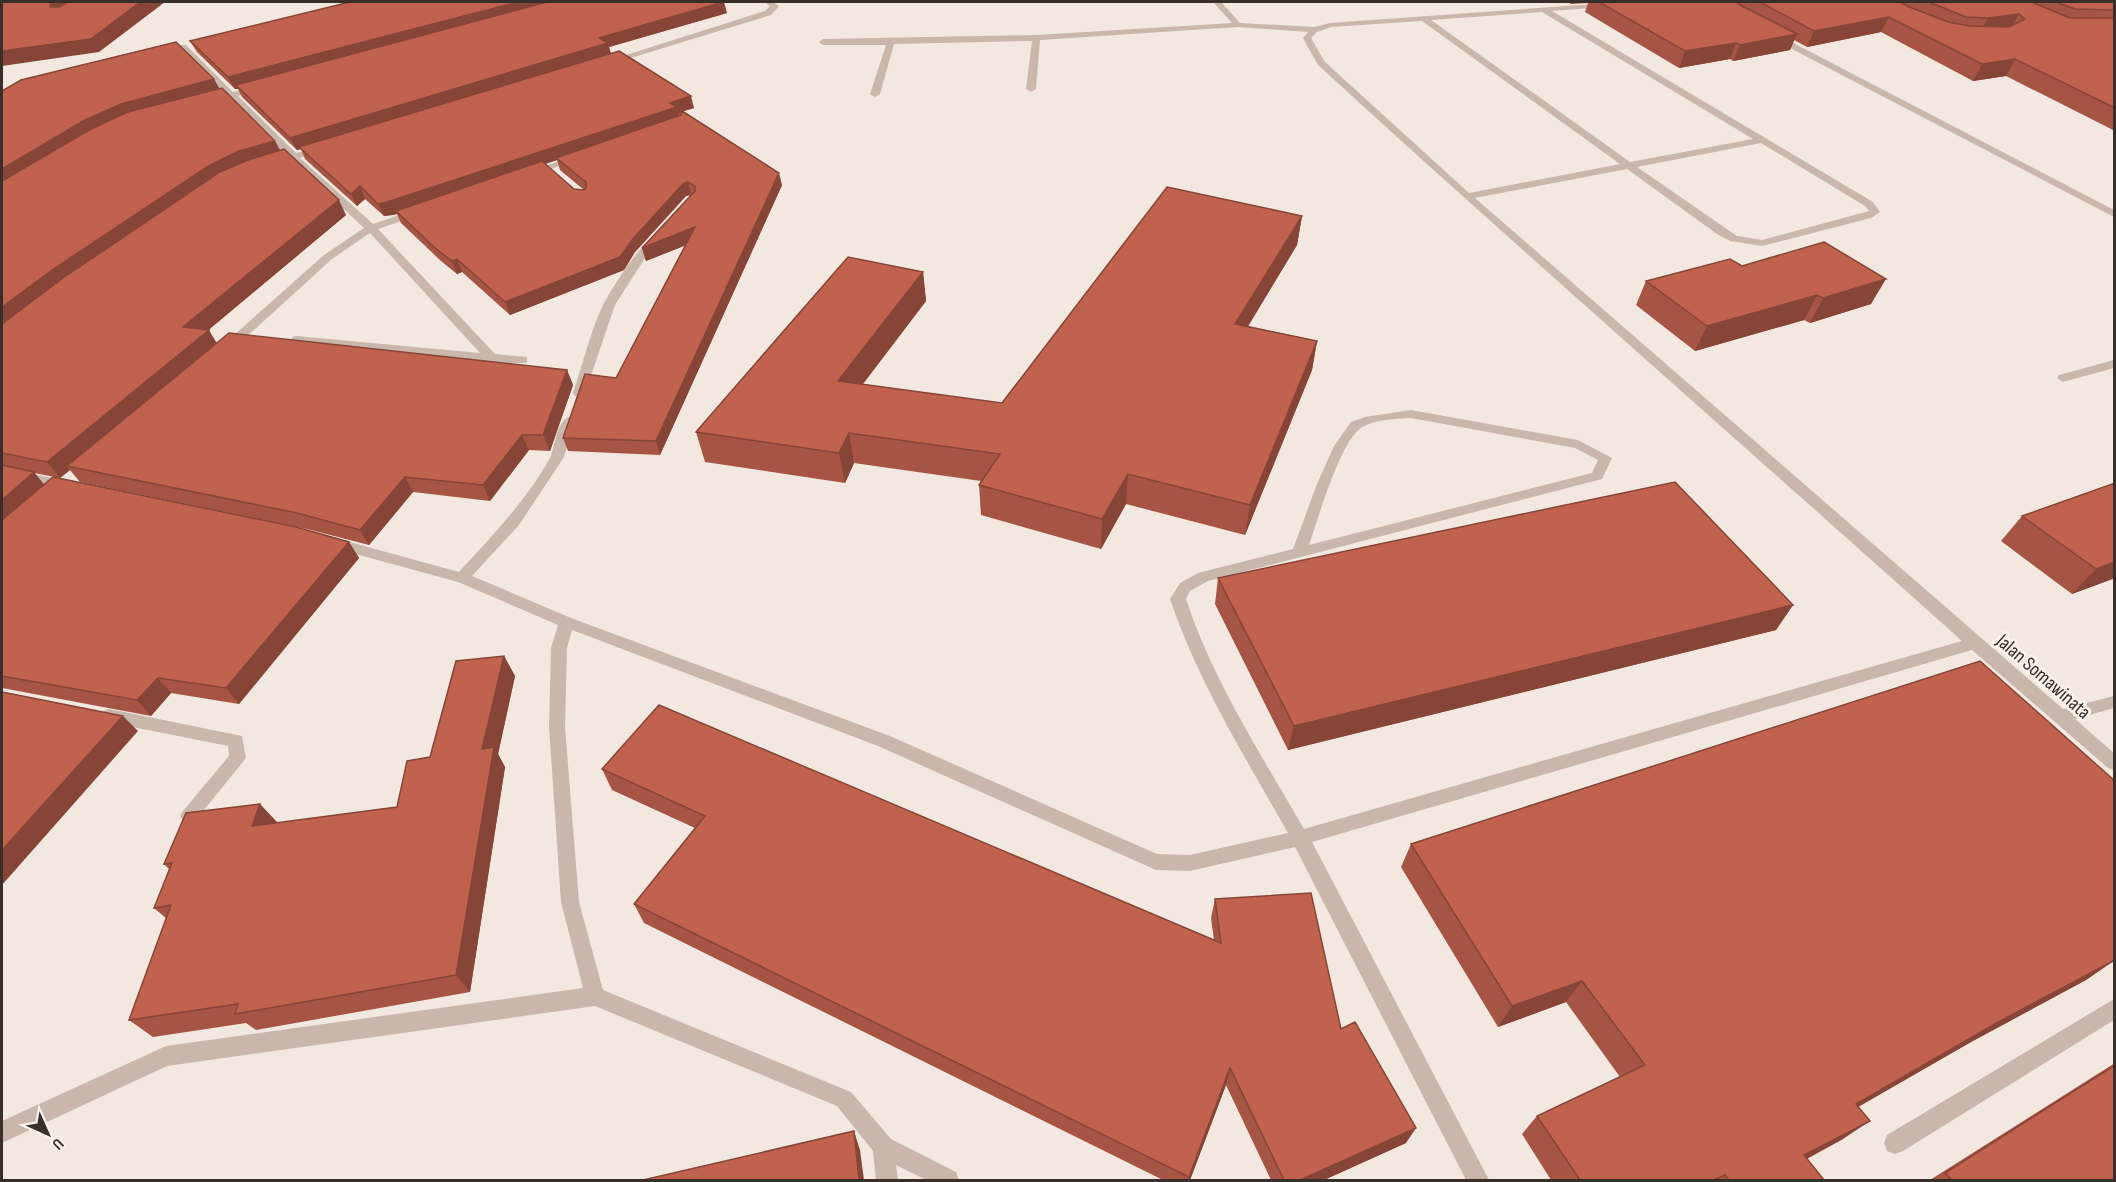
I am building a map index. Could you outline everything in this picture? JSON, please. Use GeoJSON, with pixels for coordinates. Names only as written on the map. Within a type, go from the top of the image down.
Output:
{"type":"FeatureCollection","features":[{"type":"Feature","properties":{"kind":"street"},"geometry":{"type":"LineString","coordinates":[[598,65],[768,13],[775,6],[768,2]]}},
{"type":"Feature","properties":{"kind":"street"},"geometry":{"type":"LineString","coordinates":[[1217,2],[1238,25]]}},
{"type":"Feature","properties":{"kind":"street"},"geometry":{"type":"LineString","coordinates":[[823,42],[1036,38],[1238,25],[1314,30],[1330,25],[1620,4]]}},
{"type":"Feature","properties":{"kind":"street"},"geometry":{"type":"LineString","coordinates":[[1423,18],[1734,240],[1762,243],[1875,212],[1869,204],[1543,9]]}},
{"type":"Feature","properties":{"kind":"street"},"geometry":{"type":"LineString","coordinates":[[1760,28],[2115,214]]}},
{"type":"Feature","properties":{"kind":"street","name":"Jalan Somawinata"},"geometry":{"type":"LineString","coordinates":[[1314,30],[1307,38],[1321,63],[1467,196],[1586,298],[1975,643],[2115,763]]}},
{"type":"Feature","properties":{"kind":"street"},"geometry":{"type":"LineString","coordinates":[[1031,89],[1036,38]]}},
{"type":"Feature","properties":{"kind":"street"},"geometry":{"type":"LineString","coordinates":[[875,94],[891,42]]}},
{"type":"Feature","properties":{"kind":"street"},"geometry":{"type":"LineString","coordinates":[[195,44],[178,48],[232,95],[293,157],[371,228],[493,359]]}},
{"type":"Feature","properties":{"kind":"street"},"geometry":{"type":"LineString","coordinates":[[202,103],[267,85]]}},
{"type":"Feature","properties":{"kind":"street"},"geometry":{"type":"LineString","coordinates":[[1467,196],[1762,140]]}},
{"type":"Feature","properties":{"kind":"street"},"geometry":{"type":"LineString","coordinates":[[262,167],[327,146]]}},
{"type":"Feature","properties":{"kind":"street"},"geometry":{"type":"LineString","coordinates":[[515,179],[553,171],[581,156]]}},
{"type":"Feature","properties":{"kind":"street"},"geometry":{"type":"LineString","coordinates":[[215,358],[248,336],[328,257],[371,228],[426,209]]}},
{"type":"Feature","properties":{"kind":"street"},"geometry":{"type":"LineString","coordinates":[[462,578],[514,522],[557,457],[609,305],[641,256],[663,232]]}},
{"type":"Feature","properties":{"kind":"street"},"geometry":{"type":"LineString","coordinates":[[288,340],[523,360]]}},
{"type":"Feature","properties":{"kind":"street"},"geometry":{"type":"LineString","coordinates":[[2063,378],[2115,364]]}},
{"type":"Feature","properties":{"kind":"street"},"geometry":{"type":"LineString","coordinates":[[1299,553],[1338,450],[1354,426],[1384,416],[1411,414],[1578,444],[1605,458],[1597,476],[1203,578],[1185,587],[1178,599],[1190,635],[1217,692],[1300,838],[1478,1180]]}},
{"type":"Feature","properties":{"kind":"street"},"geometry":{"type":"LineString","coordinates":[[2,472],[86,490]]}},
{"type":"Feature","properties":{"kind":"street"},"geometry":{"type":"LineString","coordinates":[[318,539],[462,578],[566,622],[884,741],[1156,862],[1190,863],[1300,838],[1975,643]]}},
{"type":"Feature","properties":{"kind":"street"},"geometry":{"type":"LineString","coordinates":[[566,622],[558,648],[557,727],[570,902],[595,996]]}},
{"type":"Feature","properties":{"kind":"street"},"geometry":{"type":"LineString","coordinates":[[2060,717],[2115,702]]}},
{"type":"Feature","properties":{"kind":"street"},"geometry":{"type":"LineString","coordinates":[[93,713],[236,741],[238,758],[189,816]]}},
{"type":"Feature","properties":{"kind":"street"},"geometry":{"type":"LineString","coordinates":[[2,1132],[166,1056],[595,996],[844,1099],[883,1148],[948,1180]]}},
{"type":"Feature","properties":{"kind":"street"},"geometry":{"type":"LineString","coordinates":[[1895,1143],[2115,1009]]}},
{"type":"Feature","properties":{"kind":"street"},"geometry":{"type":"LineString","coordinates":[[883,1148],[887,1180]]}},
{"type":"Feature","properties":{"kind":"building"},"geometry":{"type":"Polygon","coordinates":[[[2,2],[51,2],[50,7],[59,7],[68,2],[140,2],[91,39],[2,51],[2,2]]]}},
{"type":"Feature","properties":{"kind":"building"},"geometry":{"type":"Polygon","coordinates":[[[350,2],[518,2],[228,77],[190,41],[350,2]]]}},
{"type":"Feature","properties":{"kind":"building"},"geometry":{"type":"Polygon","coordinates":[[[547,2],[723,2],[599,38],[608,43],[290,138],[236,85],[547,2]]]}},
{"type":"Feature","properties":{"kind":"building"},"geometry":{"type":"Polygon","coordinates":[[[1599,2],[1736,2],[1797,34],[1740,45],[1736,43],[1685,51],[1599,2]]]}},
{"type":"Feature","properties":{"kind":"building"},"geometry":{"type":"Polygon","coordinates":[[[1760,2],[1899,2],[1948,22],[1970,26],[2009,27],[2025,19],[2019,14],[1988,18],[1966,17],[1929,2],[2031,2],[2070,18],[2115,18],[2115,108],[2015,59],[1982,64],[1889,17],[1814,31],[1760,2]]]}},
{"type":"Feature","properties":{"kind":"building"},"geometry":{"type":"Polygon","coordinates":[[[2056,2],[2115,2],[2115,10],[2075,9],[2056,2]]]}},
{"type":"Feature","properties":{"kind":"building"},"geometry":{"type":"Polygon","coordinates":[[[176,42],[214,79],[121,104],[83,121],[2,169],[2,91],[21,80],[176,42]]]}},
{"type":"Feature","properties":{"kind":"building"},"geometry":{"type":"Polygon","coordinates":[[[619,51],[691,96],[670,103],[677,107],[378,204],[360,186],[351,194],[299,147],[619,51]]]}},
{"type":"Feature","properties":{"kind":"building"},"geometry":{"type":"Polygon","coordinates":[[[222,88],[275,141],[239,151],[210,165],[52,270],[2,307],[2,181],[91,129],[128,112],[222,88]]]}},
{"type":"Feature","properties":{"kind":"building"},"geometry":{"type":"Polygon","coordinates":[[[682,111],[779,173],[656,441],[563,438],[585,374],[616,378],[695,227],[642,248],[695,191],[695,186],[688,182],[683,184],[632,240],[620,257],[505,302],[457,259],[452,261],[435,248],[396,211],[542,161],[574,189],[584,190],[586,182],[556,158],[681,115],[682,111]]]}},
{"type":"Feature","properties":{"kind":"building"},"geometry":{"type":"Polygon","coordinates":[[[284,149],[339,200],[183,327],[209,330],[47,462],[2,453],[2,324],[63,278],[220,172],[248,160],[284,149]]]}},
{"type":"Feature","properties":{"kind":"building"},"geometry":{"type":"Polygon","coordinates":[[[1167,187],[1302,216],[1235,324],[1317,341],[1250,505],[1128,474],[1102,519],[979,485],[1000,454],[849,433],[839,453],[696,432],[848,257],[923,272],[838,381],[1002,403],[1167,187]]]}},
{"type":"Feature","properties":{"kind":"building"},"geometry":{"type":"Polygon","coordinates":[[[1824,242],[1886,279],[1823,298],[1817,295],[1707,326],[1646,281],[1730,259],[1742,266],[1824,242]]]}},
{"type":"Feature","properties":{"kind":"building"},"geometry":{"type":"Polygon","coordinates":[[[229,333],[567,370],[543,435],[522,435],[483,485],[405,477],[360,530],[297,513],[67,466],[229,333]]]}},
{"type":"Feature","properties":{"kind":"building"},"geometry":{"type":"Polygon","coordinates":[[[2,465],[34,472],[2,500],[2,465]]]}},
{"type":"Feature","properties":{"kind":"building"},"geometry":{"type":"Polygon","coordinates":[[[53,477],[296,527],[349,542],[226,688],[158,678],[137,700],[2,676],[2,520],[53,477]]]}},
{"type":"Feature","properties":{"kind":"building"},"geometry":{"type":"Polygon","coordinates":[[[1675,482],[1793,605],[1294,726],[1218,578],[1675,482]]]}},
{"type":"Feature","properties":{"kind":"building"},"geometry":{"type":"Polygon","coordinates":[[[2115,483],[2115,562],[2096,569],[2022,516],[2115,483]]]}},
{"type":"Feature","properties":{"kind":"building"},"geometry":{"type":"Polygon","coordinates":[[[504,656],[482,749],[494,747],[456,975],[235,1014],[238,1004],[129,1020],[171,905],[154,908],[172,863],[164,864],[186,813],[260,804],[252,826],[397,807],[407,761],[430,757],[456,661],[504,656]]]}},
{"type":"Feature","properties":{"kind":"building"},"geometry":{"type":"Polygon","coordinates":[[[1980,661],[2115,781],[2115,960],[2000,1021],[1856,1104],[1870,1121],[1804,1155],[1824,1180],[1729,1180],[1725,1175],[1714,1180],[1580,1180],[1537,1116],[1645,1065],[1582,981],[1512,1006],[1411,844],[1980,661]]]}},
{"type":"Feature","properties":{"kind":"building"},"geometry":{"type":"Polygon","coordinates":[[[2,692],[123,716],[2,850],[2,692]]]}},
{"type":"Feature","properties":{"kind":"building"},"geometry":{"type":"Polygon","coordinates":[[[659,705],[1221,943],[1215,899],[1311,893],[1341,1029],[1355,1022],[1416,1128],[1300,1180],[1284,1180],[1230,1068],[1189,1177],[634,904],[705,816],[602,769],[659,705]]]}},
{"type":"Feature","properties":{"kind":"building"},"geometry":{"type":"Polygon","coordinates":[[[2115,1065],[2115,1180],[1952,1180],[1945,1173],[2115,1065]]]}},
{"type":"Feature","properties":{"kind":"building"},"geometry":{"type":"Polygon","coordinates":[[[854,1131],[859,1180],[643,1180],[854,1131]]]}}]}
